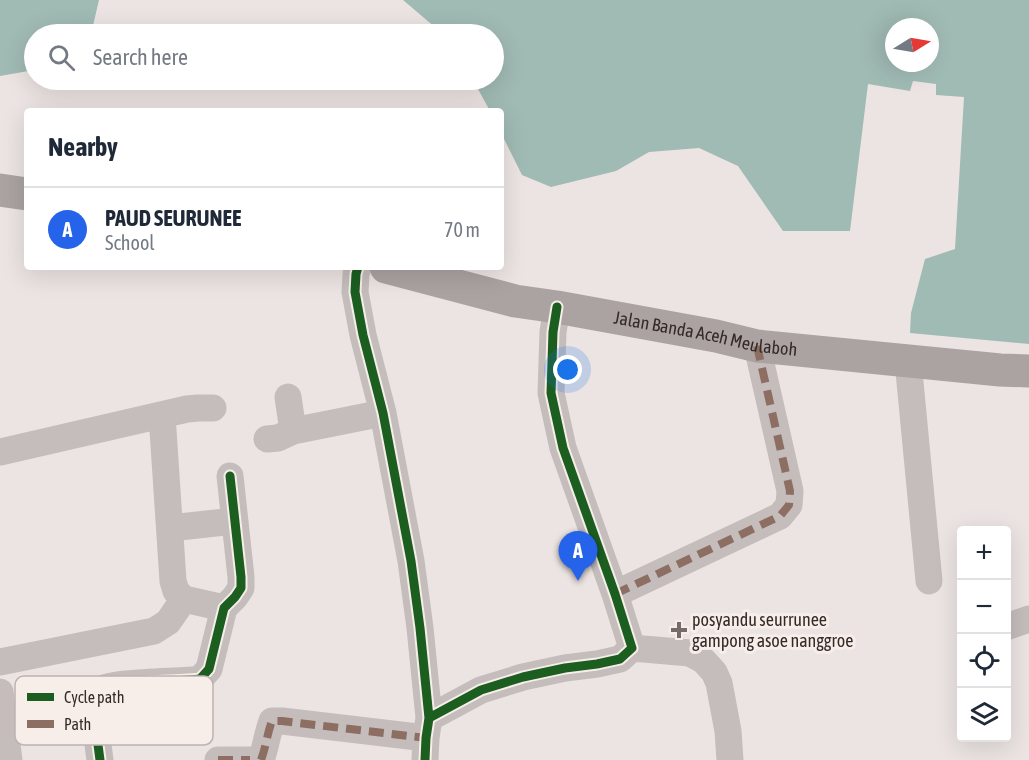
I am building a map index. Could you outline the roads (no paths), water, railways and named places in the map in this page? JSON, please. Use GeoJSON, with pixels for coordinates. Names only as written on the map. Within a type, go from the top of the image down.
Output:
{"type":"FeatureCollection","features":[{"type":"Feature","properties":{"kind":"highway"},"geometry":{"type":"LineString","coordinates":[[0,190],[24,194]]}},
{"type":"Feature","properties":{"kind":"highway","name":"Jalan Banda Aceh Meulaboh"},"geometry":{"type":"LineString","coordinates":[[397,270],[515,301],[716,336],[757,346],[1000,370],[1029,370]]}},
{"type":"Feature","properties":{"kind":"street"},"geometry":{"type":"LineString","coordinates":[[357,270],[355,292],[363,335],[383,413],[411,561],[420,628],[426,738]]}},
{"type":"Feature","properties":{"kind":"street"},"geometry":{"type":"LineString","coordinates":[[557,307],[553,332],[551,393],[557,426],[562,448],[632,648]]}},
{"type":"Feature","properties":{"kind":"street"},"geometry":{"type":"LineString","coordinates":[[615,594],[780,516],[789,505],[790,491],[757,346]]}},
{"type":"Feature","properties":{"kind":"street"},"geometry":{"type":"LineString","coordinates":[[908,361],[929,581]]}},
{"type":"Feature","properties":{"kind":"street"},"geometry":{"type":"LineString","coordinates":[[288,397],[293,431]]}},
{"type":"Feature","properties":{"kind":"street"},"geometry":{"type":"LineString","coordinates":[[0,452],[162,415],[198,408],[213,408]]}},
{"type":"Feature","properties":{"kind":"street"},"geometry":{"type":"LineString","coordinates":[[267,439],[278,438],[293,431],[383,413]]}},
{"type":"Feature","properties":{"kind":"street"},"geometry":{"type":"LineString","coordinates":[[162,415],[173,581],[176,591],[184,599],[224,608]]}},
{"type":"Feature","properties":{"kind":"street"},"geometry":{"type":"LineString","coordinates":[[203,676],[209,669],[224,608],[241,588],[230,476]]}},
{"type":"Feature","properties":{"kind":"street"},"geometry":{"type":"LineString","coordinates":[[170,528],[234,521]]}},
{"type":"Feature","properties":{"kind":"street"},"geometry":{"type":"LineString","coordinates":[[0,662],[154,631],[168,622],[184,599]]}},
{"type":"Feature","properties":{"kind":"street"},"geometry":{"type":"LineString","coordinates":[[1011,625],[1029,619]]}},
{"type":"Feature","properties":{"kind":"street"},"geometry":{"type":"LineString","coordinates":[[261,760],[272,722],[282,721],[426,738],[481,690],[523,677],[620,659],[632,648],[690,653],[703,660],[714,672],[719,683],[728,732],[730,760]]}},
{"type":"Feature","properties":{"kind":"street"},"geometry":{"type":"LineString","coordinates":[[0,692],[9,760]]}},
{"type":"Feature","properties":{"kind":"street"},"geometry":{"type":"LineString","coordinates":[[98,745],[100,760]]}},
{"type":"Feature","properties":{"kind":"street"},"geometry":{"type":"LineString","coordinates":[[218,760],[250,760]]}},
{"type":"Feature","properties":{"kind":"water"},"geometry":{"type":"Polygon","coordinates":[[[0,0],[99,0],[93,24],[24,24],[24,72],[0,76],[0,0]]]}},
{"type":"Feature","properties":{"kind":"water"},"geometry":{"type":"Polygon","coordinates":[[[403,0],[1029,0],[1029,344],[910,333],[911,313],[925,259],[955,249],[964,97],[936,95],[936,84],[913,81],[910,91],[868,84],[850,231],[783,231],[738,166],[699,148],[649,152],[616,171],[551,187],[522,175],[504,139],[504,108],[488,108],[478,90],[504,90],[504,24],[431,24],[403,0]]]}},
{"type":"Feature","properties":{"kind":"place","name":"PAUD SEURUNEE"},"geometry":{"type":"Point","coordinates":[578,581]}},
{"type":"Feature","properties":{"kind":"place","name":"posyandu seurrunee gampong asoe nanggroe"},"geometry":{"type":"Point","coordinates":[679,630]}}]}
